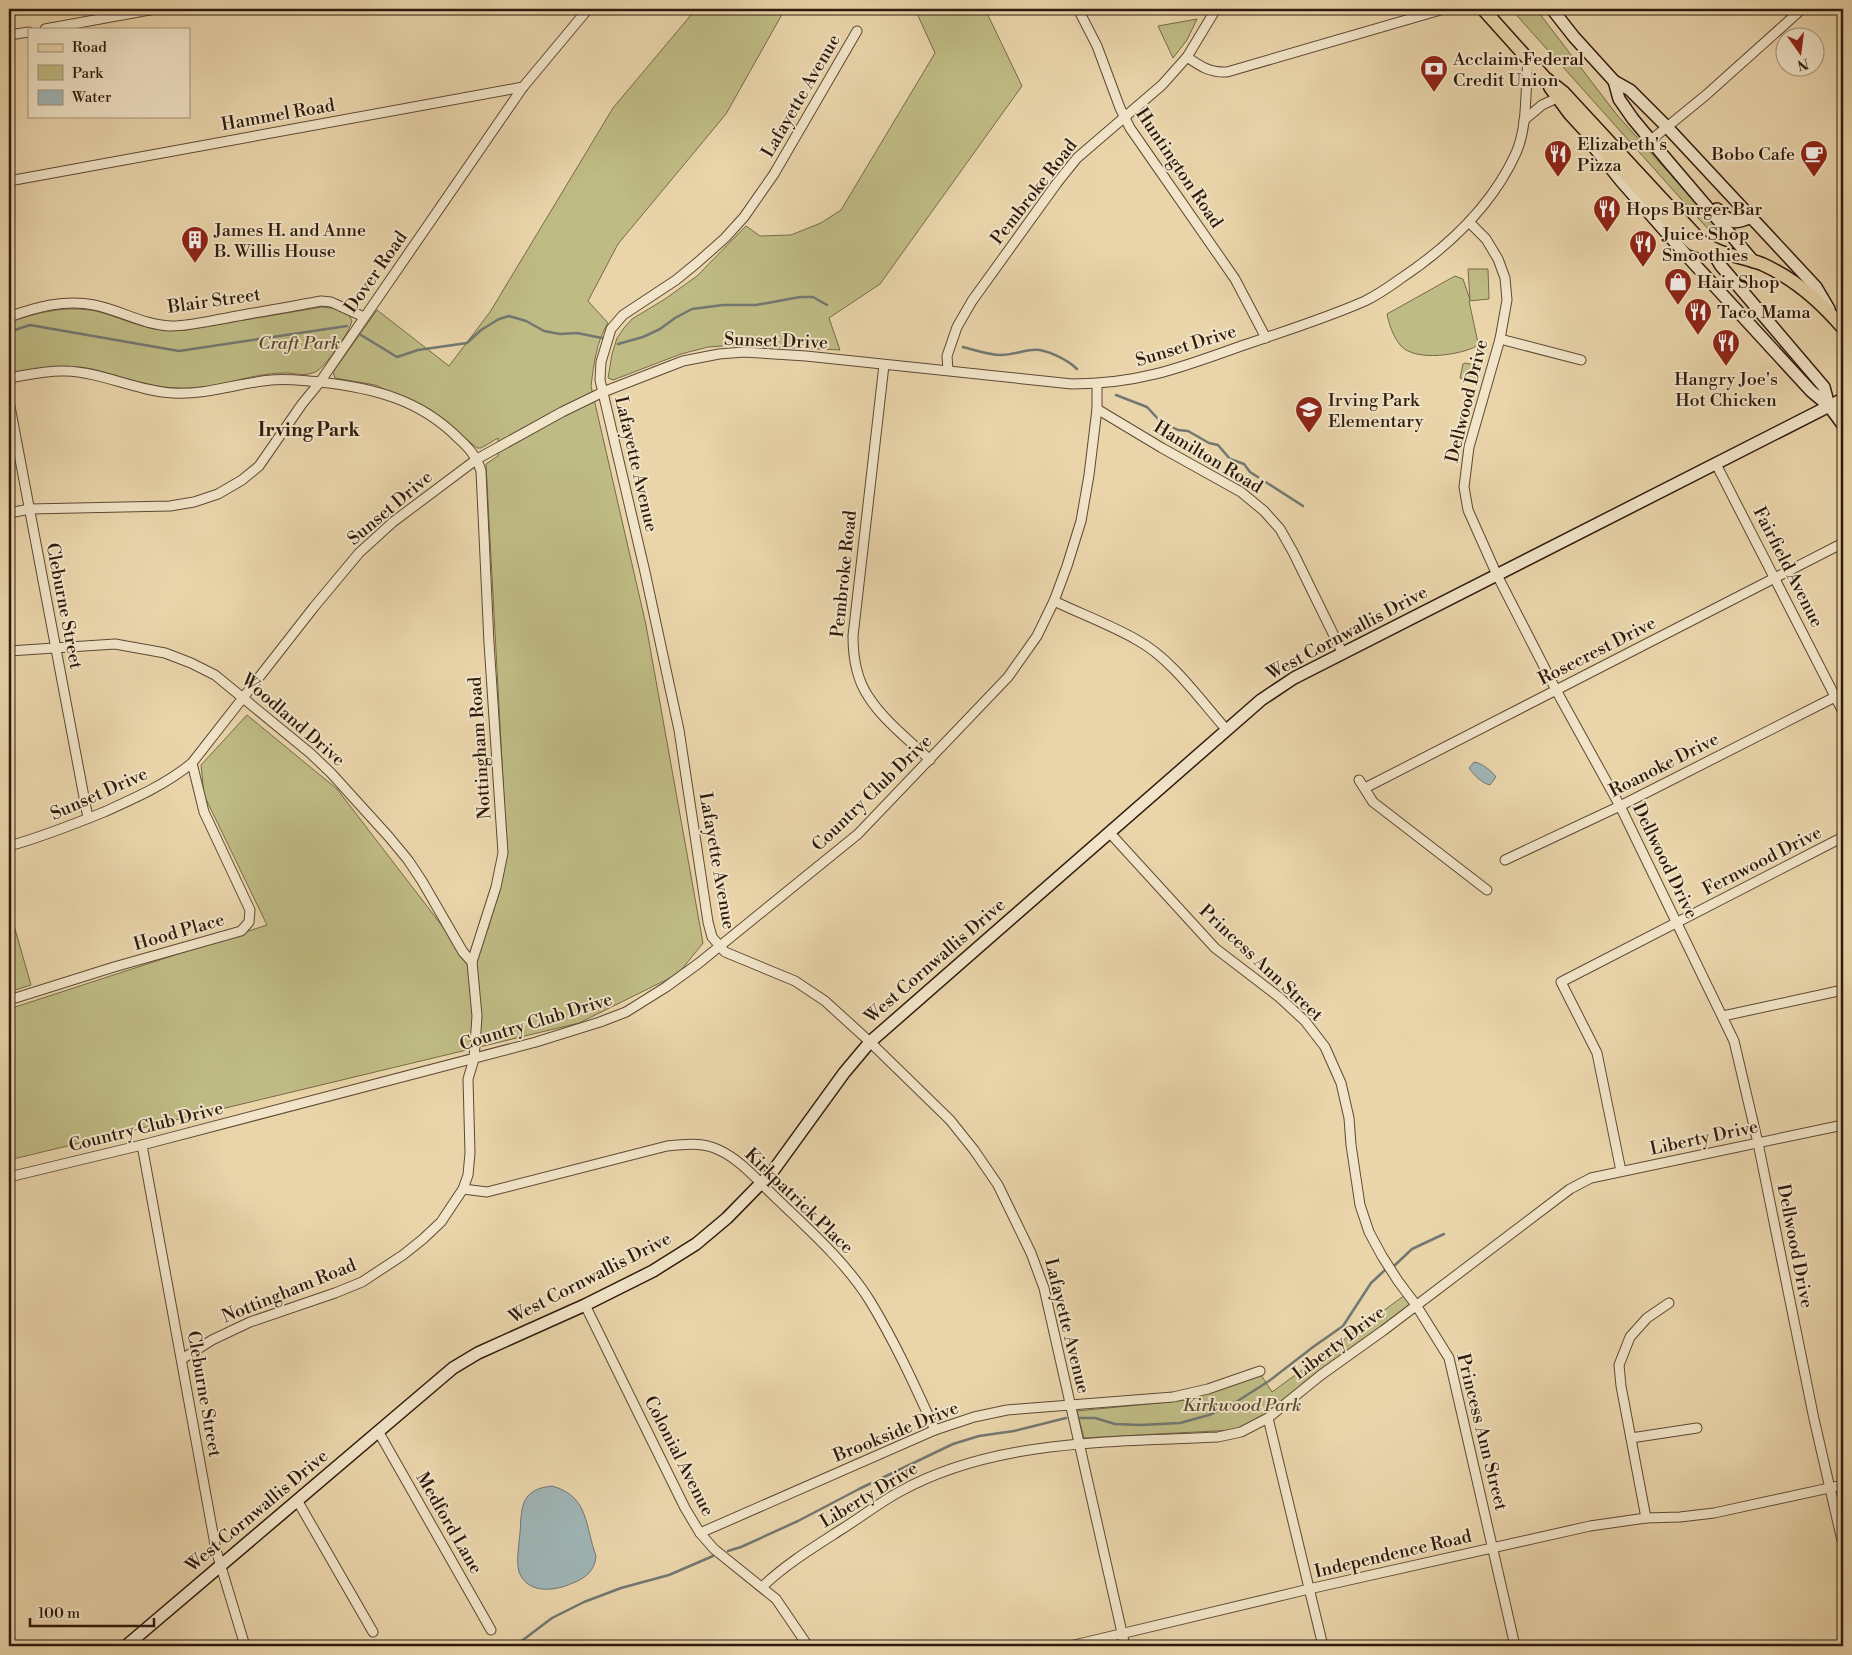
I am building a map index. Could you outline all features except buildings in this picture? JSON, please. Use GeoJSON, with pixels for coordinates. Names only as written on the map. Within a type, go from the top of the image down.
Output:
{"type":"FeatureCollection","features":[{"type":"Feature","properties":{"kind":"main road"},"geometry":{"type":"LineString","coordinates":[[1483,9],[1545,78],[1564,93],[1692,232],[1709,247]]}},
{"type":"Feature","properties":{"kind":"main road"},"geometry":{"type":"LineString","coordinates":[[1545,78],[1557,98],[1570,114],[1675,228],[1693,244],[1700,247],[1709,247],[1773,270],[1804,290],[1832,315],[1843,328]]}},
{"type":"Feature","properties":{"kind":"street"},"geometry":{"type":"LineString","coordinates":[[50,28],[155,9]]}},
{"type":"Feature","properties":{"kind":"street","name":"Dover Road"},"geometry":{"type":"LineString","coordinates":[[9,513],[30,509],[170,506],[194,502],[218,494],[242,480],[258,466],[320,382],[523,87],[588,9]]}},
{"type":"Feature","properties":{"kind":"street","name":"Huntington Road"},"geometry":{"type":"LineString","coordinates":[[1078,9],[1097,46],[1120,108],[1130,128],[1235,279],[1266,338]]}},
{"type":"Feature","properties":{"kind":"street","name":"Pembroke Road"},"geometry":{"type":"LineString","coordinates":[[948,370],[947,356],[957,327],[972,302],[1057,183],[1078,158],[1162,84],[1187,57],[1216,9]]}},
{"type":"Feature","properties":{"kind":"street"},"geometry":{"type":"LineString","coordinates":[[1187,57],[1207,70],[1217,73],[1227,72],[1444,9]]}},
{"type":"Feature","properties":{"kind":"street"},"geometry":{"type":"LineString","coordinates":[[1552,9],[1574,37],[1614,81],[1630,90],[1667,127],[1816,287],[1832,315]]}},
{"type":"Feature","properties":{"kind":"street"},"geometry":{"type":"LineString","coordinates":[[1651,140],[1706,95],[1802,9]]}},
{"type":"Feature","properties":{"kind":"street","name":"Lafayette Avenue"},"geometry":{"type":"LineString","coordinates":[[857,31],[774,174],[744,217],[725,238],[698,262],[676,280],[623,315],[611,329],[601,362],[600,380],[645,572],[679,730],[708,922],[712,937],[725,952],[797,983],[825,1001],[950,1120],[998,1185],[1031,1252],[1044,1288],[1125,1646]]}},
{"type":"Feature","properties":{"kind":"street"},"geometry":{"type":"LineString","coordinates":[[9,35],[28,32]]}},
{"type":"Feature","properties":{"kind":"street","name":"Sunset Drive"},"geometry":{"type":"LineString","coordinates":[[9,846],[64,829],[153,790],[175,778],[192,763],[314,607],[360,553],[393,522],[477,459],[562,412],[603,392],[683,361],[719,354],[744,352],[806,356],[1072,384],[1097,384],[1145,378],[1177,369],[1366,300],[1422,265],[1469,222],[1483,206],[1513,158],[1519,143],[1524,120],[1528,60]]}},
{"type":"Feature","properties":{"kind":"street"},"geometry":{"type":"LineString","coordinates":[[1614,81],[1619,98],[1651,140],[1754,262]]}},
{"type":"Feature","properties":{"kind":"street","name":"Hammel Road"},"geometry":{"type":"LineString","coordinates":[[9,181],[523,87]]}},
{"type":"Feature","properties":{"kind":"street"},"geometry":{"type":"LineString","coordinates":[[1524,120],[1542,105],[1557,98]]}},
{"type":"Feature","properties":{"kind":"street"},"geometry":{"type":"LineString","coordinates":[[1570,114],[1595,149],[1634,196],[1811,391],[1829,406],[1843,426]]}},
{"type":"Feature","properties":{"kind":"street"},"geometry":{"type":"LineString","coordinates":[[1687,184],[1704,196],[1733,223],[1751,217]]}},
{"type":"Feature","properties":{"kind":"street","name":"Dellwood Drive"},"geometry":{"type":"LineString","coordinates":[[1469,222],[1486,240],[1498,259],[1505,278],[1507,300],[1500,339],[1469,447],[1464,487],[1468,510],[1497,575],[1556,690],[1620,806],[1734,1041],[1758,1143],[1812,1411],[1843,1545]]}},
{"type":"Feature","properties":{"kind":"street"},"geometry":{"type":"LineString","coordinates":[[1709,247],[1721,266],[1824,388],[1829,406]]}},
{"type":"Feature","properties":{"kind":"street","name":"Blair Street"},"geometry":{"type":"LineString","coordinates":[[9,317],[36,307],[76,304],[94,305],[143,322],[171,326],[195,324],[321,301],[331,302],[364,317]]}},
{"type":"Feature","properties":{"kind":"street"},"geometry":{"type":"LineString","coordinates":[[1500,339],[1581,360]]}},
{"type":"Feature","properties":{"kind":"street","name":"Pembroke Road"},"geometry":{"type":"LineString","coordinates":[[884,365],[853,636],[853,654],[867,695],[885,717],[930,760]]}},
{"type":"Feature","properties":{"kind":"street"},"geometry":{"type":"LineString","coordinates":[[9,378],[64,370],[150,390],[173,393],[201,393],[270,380],[320,382],[374,390],[397,398],[429,414],[452,432],[477,459]]}},
{"type":"Feature","properties":{"kind":"street","name":"Country Club Drive"},"geometry":{"type":"LineString","coordinates":[[9,1177],[142,1145],[565,1034],[626,1012],[666,987],[858,834],[1008,677],[1037,636],[1054,601],[1081,520],[1098,409],[1097,384]]}},
{"type":"Feature","properties":{"kind":"street","name":"West Cornwallis Drive"},"geometry":{"type":"LineString","coordinates":[[126,1646],[442,1377],[465,1360],[586,1305],[653,1271],[688,1249],[727,1218],[773,1171],[844,1073],[870,1042],[1226,729],[1279,687],[1843,399]]}},
{"type":"Feature","properties":{"kind":"street","name":"Cleburne Street"},"geometry":{"type":"LineString","coordinates":[[9,400],[88,818]]}},
{"type":"Feature","properties":{"kind":"street","name":"Hamilton Road"},"geometry":{"type":"LineString","coordinates":[[1098,409],[1162,448],[1241,492],[1264,511],[1280,529],[1343,654]]}},
{"type":"Feature","properties":{"kind":"street","name":"Nottingham Road"},"geometry":{"type":"LineString","coordinates":[[182,1359],[212,1340],[250,1322],[362,1282],[403,1255],[441,1222],[463,1190],[468,1175],[470,1154],[468,1079],[474,1059],[477,1016],[472,962],[496,887],[503,853],[489,652],[481,472],[477,459]]}},
{"type":"Feature","properties":{"kind":"street","name":"Fairfield Avenue"},"geometry":{"type":"LineString","coordinates":[[1716,464],[1843,712]]}},
{"type":"Feature","properties":{"kind":"street","name":"Rosecrest Drive"},"geometry":{"type":"LineString","coordinates":[[1365,788],[1843,543]]}},
{"type":"Feature","properties":{"kind":"street"},"geometry":{"type":"LineString","coordinates":[[1054,601],[1138,640],[1171,666],[1226,729]]}},
{"type":"Feature","properties":{"kind":"street","name":"Woodland Drive"},"geometry":{"type":"LineString","coordinates":[[9,650],[115,644],[165,654],[191,663],[214,675],[310,753],[331,773],[389,837],[422,881],[463,952],[472,962]]}},
{"type":"Feature","properties":{"kind":"street","name":"Roanoke Drive"},"geometry":{"type":"LineString","coordinates":[[1506,860],[1620,806],[1835,697]]}},
{"type":"Feature","properties":{"kind":"street","name":"Hood Place"},"geometry":{"type":"LineString","coordinates":[[9,1000],[114,967],[240,931],[249,922],[250,910],[204,812],[192,763]]}},
{"type":"Feature","properties":{"kind":"street"},"geometry":{"type":"LineString","coordinates":[[1359,780],[1373,802],[1487,890]]}},
{"type":"Feature","properties":{"kind":"street","name":"Princess Ann Street"},"geometry":{"type":"LineString","coordinates":[[1109,832],[1215,948],[1279,997],[1305,1021],[1325,1047],[1341,1083],[1349,1118],[1360,1205],[1369,1232],[1398,1281],[1416,1305],[1449,1358],[1516,1646]]}},
{"type":"Feature","properties":{"kind":"street","name":"Fernwood Drive"},"geometry":{"type":"LineString","coordinates":[[1621,1171],[1597,1053],[1561,982],[1843,837]]}},
{"type":"Feature","properties":{"kind":"street"},"geometry":{"type":"LineString","coordinates":[[1723,1016],[1843,990]]}},
{"type":"Feature","properties":{"kind":"street","name":"Liberty Drive"},"geometry":{"type":"LineString","coordinates":[[762,1587],[780,1570],[899,1492],[964,1464],[992,1457],[1078,1444],[1218,1437],[1241,1432],[1268,1418],[1321,1375],[1570,1189],[1591,1178],[1843,1124]]}},
{"type":"Feature","properties":{"kind":"street","name":"Kirkpatrick Place"},"geometry":{"type":"LineString","coordinates":[[463,1190],[487,1192],[667,1146],[686,1144],[706,1146],[720,1150],[761,1183],[820,1240],[853,1277],[869,1300],[911,1377],[935,1430]]}},
{"type":"Feature","properties":{"kind":"street","name":"Cleburne Street"},"geometry":{"type":"LineString","coordinates":[[142,1145],[219,1566],[245,1646]]}},
{"type":"Feature","properties":{"kind":"street"},"geometry":{"type":"LineString","coordinates":[[1646,1518],[1620,1386],[1619,1365],[1630,1337],[1647,1318],[1669,1304]]}},
{"type":"Feature","properties":{"kind":"street","name":"Colonial Avenue"},"geometry":{"type":"LineString","coordinates":[[586,1305],[685,1508],[700,1533],[714,1549],[776,1599],[808,1646]]}},
{"type":"Feature","properties":{"kind":"street","name":"Brookside Drive"},"geometry":{"type":"LineString","coordinates":[[700,1533],[935,1430],[974,1418],[1007,1410],[1173,1397],[1208,1389],[1260,1371]]}},
{"type":"Feature","properties":{"kind":"street"},"geometry":{"type":"LineString","coordinates":[[1268,1418],[1323,1646]]}},
{"type":"Feature","properties":{"kind":"street"},"geometry":{"type":"LineString","coordinates":[[1631,1438],[1697,1428]]}},
{"type":"Feature","properties":{"kind":"street","name":"Medford Lane"},"geometry":{"type":"LineString","coordinates":[[378,1431],[491,1630]]}},
{"type":"Feature","properties":{"kind":"street","name":"Independence Road"},"geometry":{"type":"LineString","coordinates":[[1070,1646],[1309,1589],[1590,1526],[1646,1518],[1714,1513],[1843,1485]]}},
{"type":"Feature","properties":{"kind":"street"},"geometry":{"type":"LineString","coordinates":[[298,1500],[373,1632]]}},
{"type":"Feature","properties":{"kind":"green space"},"geometry":{"type":"Polygon","coordinates":[[[696,9],[785,9],[726,114],[618,244],[588,301],[608,323],[598,345],[591,386],[646,625],[703,943],[678,974],[579,1023],[9,1160],[9,1009],[267,925],[204,795],[201,765],[247,715],[337,789],[466,957],[488,929],[507,856],[486,464],[498,456],[498,438],[481,448],[477,448],[431,410],[375,385],[335,378],[333,372],[377,310],[449,366],[490,312],[613,108],[696,9]]]}},
{"type":"Feature","properties":{"kind":"green space"},"geometry":{"type":"Polygon","coordinates":[[[915,9],[985,9],[1022,86],[880,284],[829,318],[840,350],[737,345],[708,347],[681,354],[613,380],[608,378],[617,338],[632,319],[665,299],[697,276],[746,226],[760,236],[791,235],[821,223],[841,210],[935,53],[915,9]]]}},
{"type":"Feature","properties":{"kind":"green space"},"geometry":{"type":"Polygon","coordinates":[[[1511,9],[1536,9],[1617,115],[1731,242],[1716,238],[1511,9]]]}},
{"type":"Feature","properties":{"kind":"green space"},"geometry":{"type":"Polygon","coordinates":[[[1197,19],[1187,40],[1173,58],[1158,26],[1197,19]]]}},
{"type":"Feature","properties":{"kind":"green space"},"geometry":{"type":"Polygon","coordinates":[[[1468,269],[1488,269],[1489,299],[1469,301],[1478,343],[1477,346],[1449,354],[1427,355],[1408,351],[1401,346],[1392,331],[1387,314],[1455,276],[1463,279],[1470,300],[1468,269]]]}},
{"type":"Feature","properties":{"kind":"green space","name":"Craft Park"},"geometry":{"type":"Polygon","coordinates":[[[322,307],[344,312],[352,321],[325,364],[315,372],[303,375],[271,374],[217,385],[176,388],[155,386],[82,367],[50,367],[9,374],[9,322],[41,313],[62,309],[84,309],[148,327],[164,330],[185,330],[322,307]]]}},
{"type":"Feature","properties":{"kind":"green space"},"geometry":{"type":"Polygon","coordinates":[[[1463,364],[1479,366],[1475,382],[1460,378],[1463,364]]]}},
{"type":"Feature","properties":{"kind":"green space"},"geometry":{"type":"Polygon","coordinates":[[[9,908],[31,985],[9,992],[9,908]]]}},
{"type":"Feature","properties":{"kind":"green space","name":"Kirkwood Park"},"geometry":{"type":"Polygon","coordinates":[[[1405,1295],[1411,1304],[1262,1419],[1251,1425],[1233,1430],[1084,1438],[1077,1411],[1188,1400],[1261,1375],[1272,1392],[1405,1295]]]}},
{"type":"Feature","properties":{"kind":"water"},"geometry":{"type":"Polygon","coordinates":[[[1474,762],[1492,772],[1496,777],[1490,785],[1481,781],[1469,768],[1474,762]]]}},
{"type":"Feature","properties":{"kind":"water"},"geometry":{"type":"Polygon","coordinates":[[[552,1486],[573,1497],[579,1505],[584,1513],[596,1556],[592,1569],[582,1579],[558,1588],[535,1588],[523,1579],[518,1568],[522,1509],[525,1499],[533,1492],[552,1486]]]}},
{"type":"Feature","properties":{"kind":"waterway"},"geometry":{"type":"LineString","coordinates":[[618,344],[643,337],[660,329],[692,309],[723,305],[756,305],[800,297],[813,297],[827,305]]}},
{"type":"Feature","properties":{"kind":"waterway"},"geometry":{"type":"LineString","coordinates":[[361,335],[397,357],[418,350],[467,343],[481,330],[499,319],[509,316],[526,321],[544,331],[560,334],[577,333],[602,338]]}},
{"type":"Feature","properties":{"kind":"waterway"},"geometry":{"type":"LineString","coordinates":[[9,332],[30,325],[179,351],[347,326]]}},
{"type":"Feature","properties":{"kind":"waterway"},"geometry":{"type":"LineString","coordinates":[[963,347],[1001,355],[1032,350],[1043,351],[1062,359],[1077,369]]}},
{"type":"Feature","properties":{"kind":"waterway"},"geometry":{"type":"LineString","coordinates":[[1116,395],[1147,407],[1160,421],[1178,430],[1188,431],[1209,443],[1218,445],[1230,459],[1244,464],[1250,472],[1303,506]]}},
{"type":"Feature","properties":{"kind":"waterway"},"geometry":{"type":"LineString","coordinates":[[1394,1266],[1412,1249],[1444,1234]]}},
{"type":"Feature","properties":{"kind":"waterway"},"geometry":{"type":"LineString","coordinates":[[1080,1418],[1095,1418],[1115,1424],[1180,1423],[1209,1415],[1236,1402],[1269,1381],[1343,1326],[1371,1283],[1385,1270]]}},
{"type":"Feature","properties":{"kind":"waterway"},"geometry":{"type":"LineString","coordinates":[[728,1551],[798,1521],[859,1489],[953,1444],[979,1436],[1014,1431],[1066,1418]]}},
{"type":"Feature","properties":{"kind":"waterway"},"geometry":{"type":"LineString","coordinates":[[515,1646],[552,1618],[584,1602],[621,1588],[669,1575],[713,1556]]}},
{"type":"Feature","properties":{"kind":"place","name":"Acclaim Federal Credit Union"},"geometry":{"type":"Point","coordinates":[1434,93]}},
{"type":"Feature","properties":{"kind":"place","name":"Elizabeth's Pizza"},"geometry":{"type":"Point","coordinates":[1558,178]}},
{"type":"Feature","properties":{"kind":"place","name":"Bobo Cafe"},"geometry":{"type":"Point","coordinates":[1814,178]}},
{"type":"Feature","properties":{"kind":"place","name":"Hops Burger Bar"},"geometry":{"type":"Point","coordinates":[1607,233]}},
{"type":"Feature","properties":{"kind":"place","name":"James H. and Anne B. Willis House"},"geometry":{"type":"Point","coordinates":[195,264]}},
{"type":"Feature","properties":{"kind":"place","name":"Juice Shop Smoothies"},"geometry":{"type":"Point","coordinates":[1643,268]}},
{"type":"Feature","properties":{"kind":"place","name":"Hair Shop"},"geometry":{"type":"Point","coordinates":[1678,306]}},
{"type":"Feature","properties":{"kind":"place","name":"Taco Mama"},"geometry":{"type":"Point","coordinates":[1698,336]}},
{"type":"Feature","properties":{"kind":"place","name":"Hangry Joe's Hot Chicken"},"geometry":{"type":"Point","coordinates":[1726,367]}},
{"type":"Feature","properties":{"kind":"place","name":"Irving Park Elementary"},"geometry":{"type":"Point","coordinates":[1309,434]}},
{"type":"Feature","properties":{"kind":"district","name":"Irving Park"},"geometry":{"type":"Point","coordinates":[309,430]}}]}
